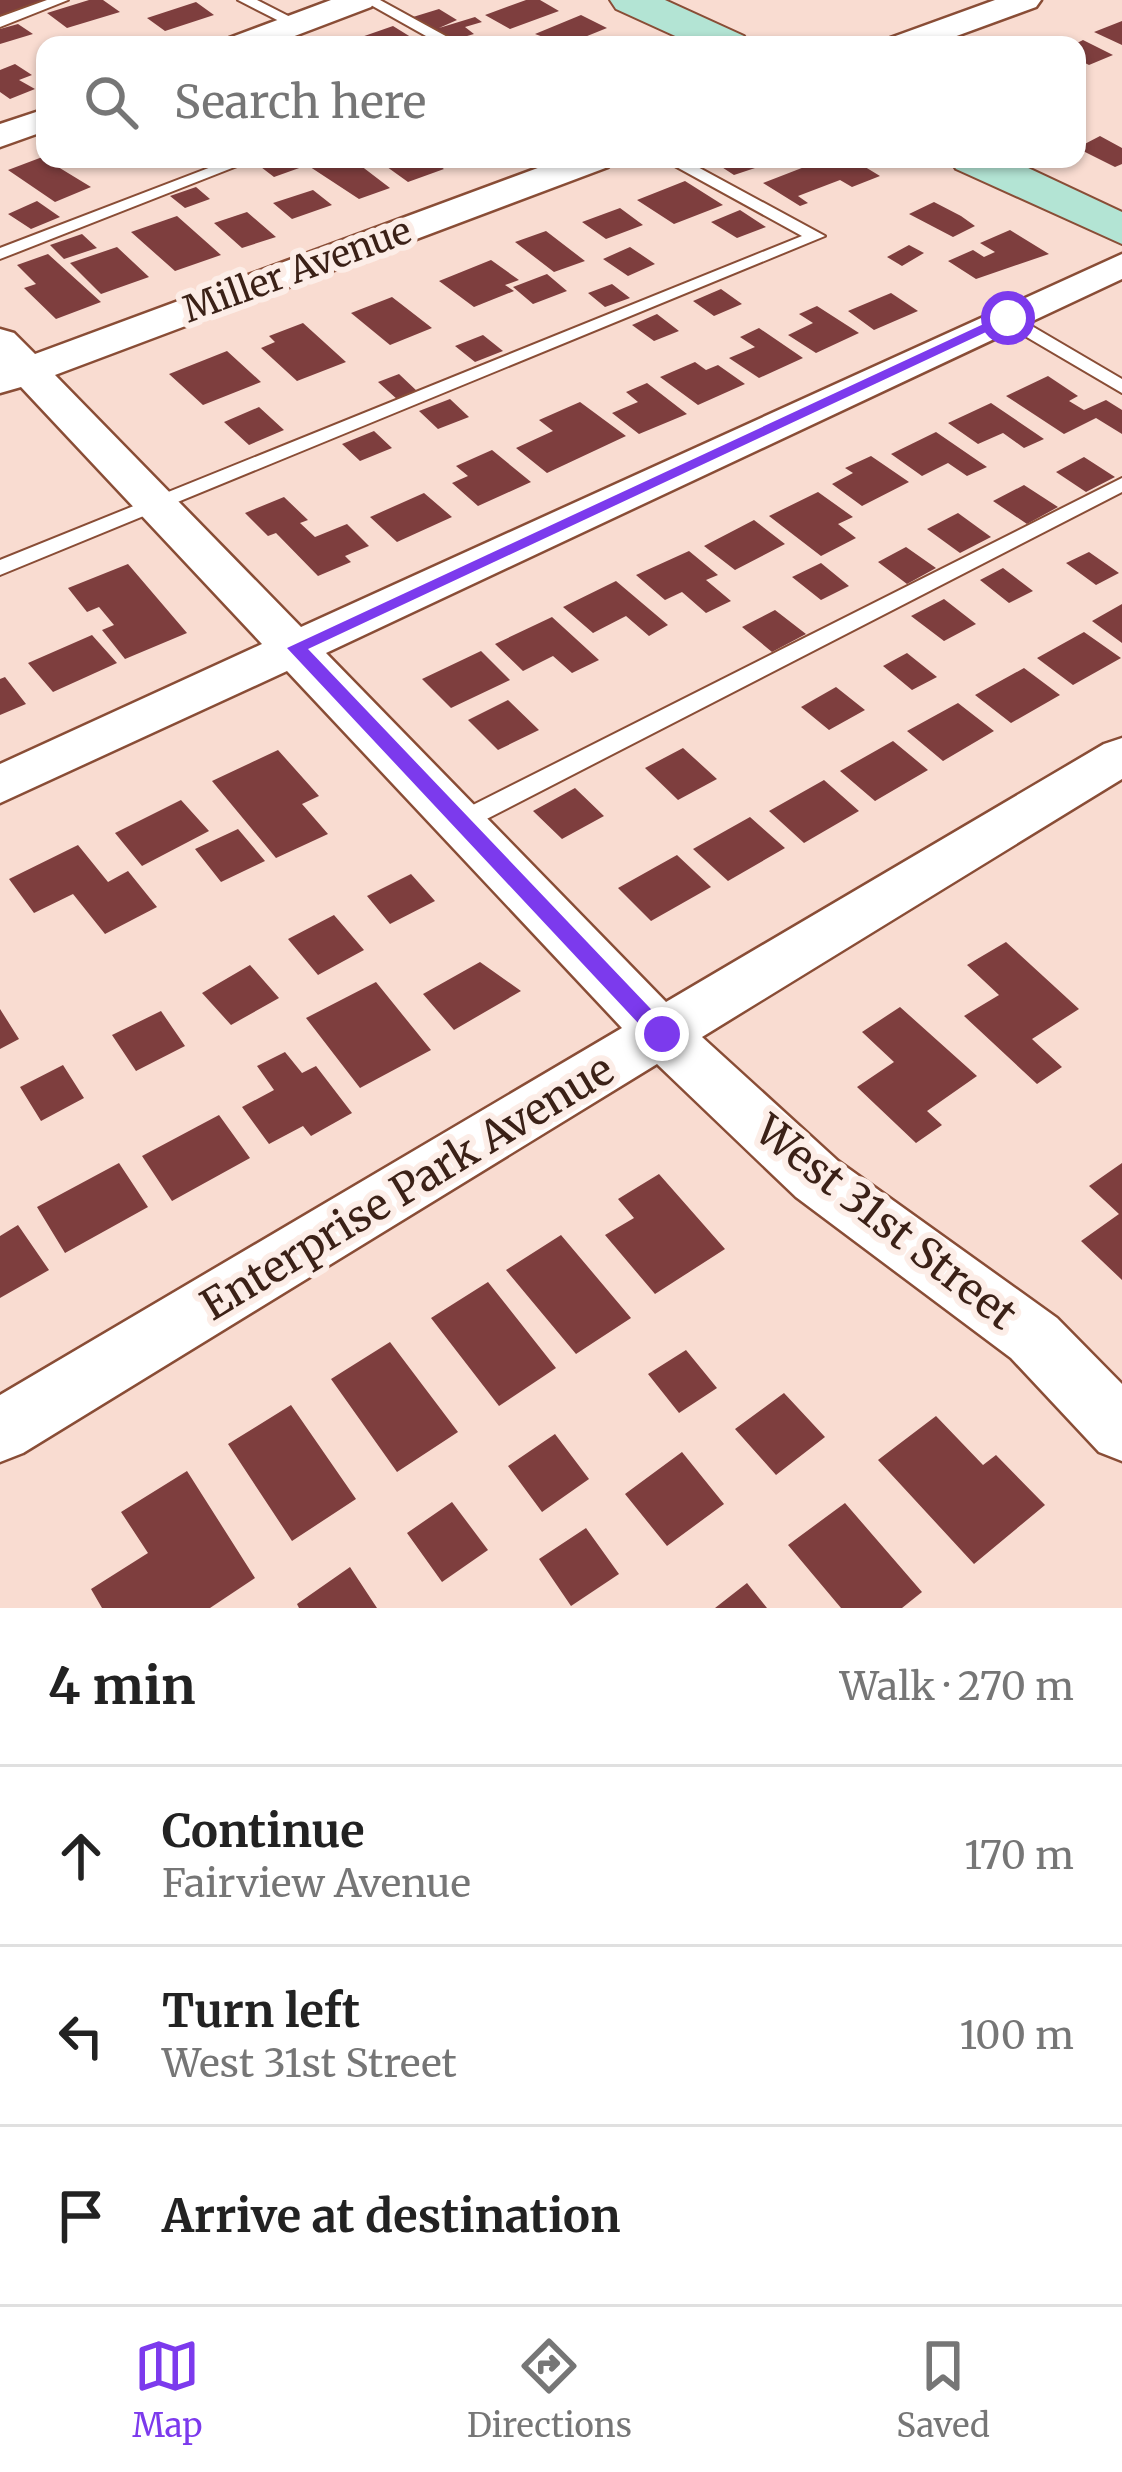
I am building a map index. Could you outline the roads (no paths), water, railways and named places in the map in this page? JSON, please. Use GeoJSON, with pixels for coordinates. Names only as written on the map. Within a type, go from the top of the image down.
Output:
{"type":"FeatureCollection","features":[{"type":"Feature","properties":{"kind":"main road"},"geometry":{"type":"LineString","coordinates":[[631,0],[709,36]]}},
{"type":"Feature","properties":{"kind":"main road"},"geometry":{"type":"LineString","coordinates":[[991,168],[1122,230]]}},
{"type":"Feature","properties":{"kind":"street"},"geometry":{"type":"LineString","coordinates":[[265,36],[364,0]]}},
{"type":"Feature","properties":{"kind":"street"},"geometry":{"type":"LineString","coordinates":[[927,36],[1025,0]]}},
{"type":"Feature","properties":{"kind":"street"},"geometry":{"type":"LineString","coordinates":[[0,136],[36,122]]}},
{"type":"Feature","properties":{"kind":"street","name":"Miller Avenue"},"geometry":{"type":"LineString","coordinates":[[9,364],[569,168]]}},
{"type":"Feature","properties":{"kind":"street"},"geometry":{"type":"LineString","coordinates":[[0,785],[1122,265]]}},
{"type":"Feature","properties":{"kind":"street","name":"West 31st Street"},"geometry":{"type":"LineString","coordinates":[[9,364],[157,504],[662,1034],[817,1179],[1034,1338],[1122,1430]]}},
{"type":"Feature","properties":{"kind":"street","name":"Enterprise Park Avenue"},"geometry":{"type":"LineString","coordinates":[[0,1431],[1119,761]]}},
{"type":"Feature","properties":{"kind":"lane"},"geometry":{"type":"LineString","coordinates":[[0,22],[61,0]]}},
{"type":"Feature","properties":{"kind":"lane"},"geometry":{"type":"LineString","coordinates":[[244,0],[296,24]]}},
{"type":"Feature","properties":{"kind":"lane"},"geometry":{"type":"LineString","coordinates":[[364,0],[436,36]]}},
{"type":"Feature","properties":{"kind":"lane"},"geometry":{"type":"LineString","coordinates":[[0,254],[224,168]]}},
{"type":"Feature","properties":{"kind":"lane"},"geometry":{"type":"LineString","coordinates":[[0,568],[816,236],[687,168]]}},
{"type":"Feature","properties":{"kind":"lane"},"geometry":{"type":"LineString","coordinates":[[1008,318],[1122,387]]}},
{"type":"Feature","properties":{"kind":"lane"},"geometry":{"type":"LineString","coordinates":[[462,821],[1122,484]]}}]}
